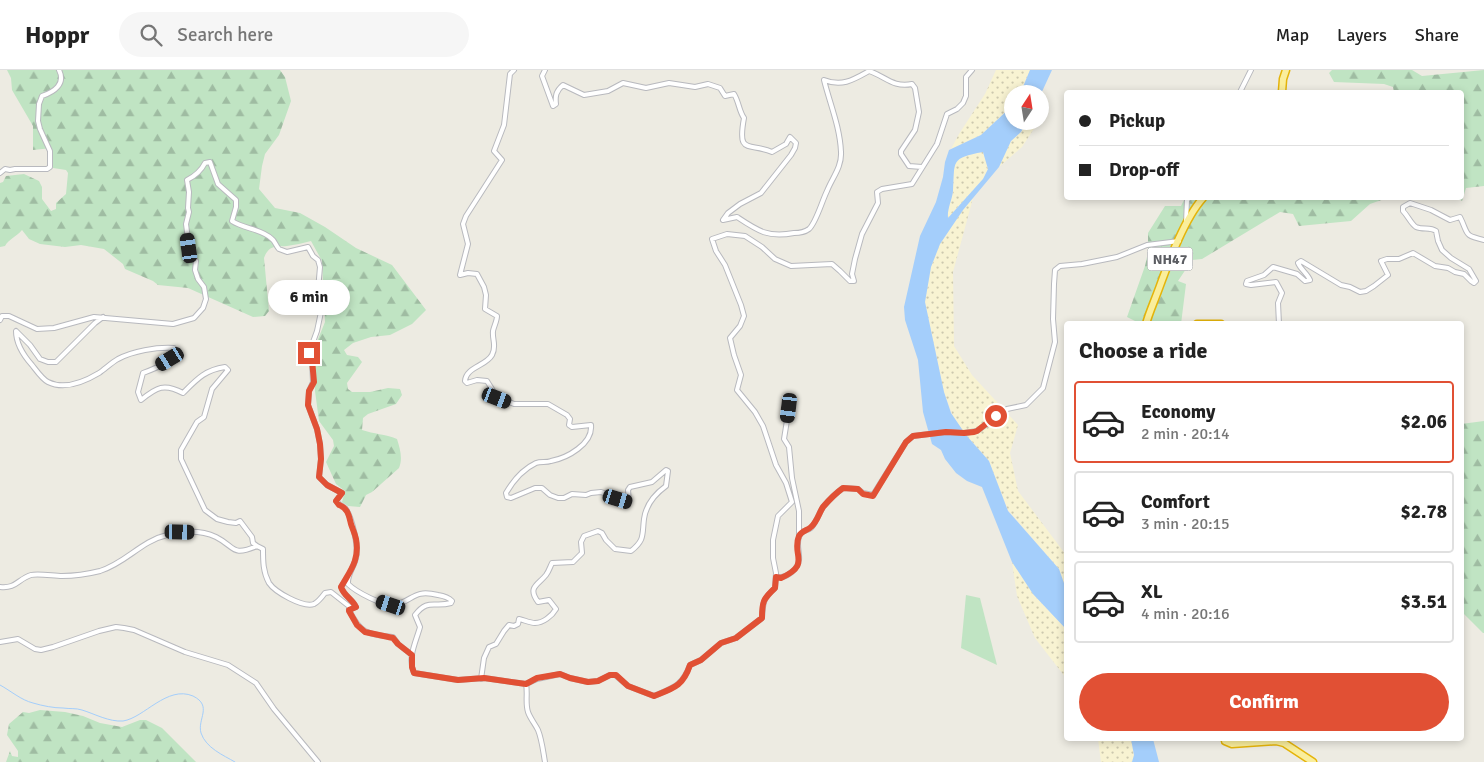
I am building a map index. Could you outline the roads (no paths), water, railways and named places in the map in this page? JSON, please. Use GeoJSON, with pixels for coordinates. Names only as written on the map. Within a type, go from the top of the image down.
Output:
{"type":"FeatureCollection","features":[{"type":"Feature","properties":{"kind":"highway"},"geometry":{"type":"LineString","coordinates":[[1282,90],[1286,70]]}},
{"type":"Feature","properties":{"kind":"highway","name":"NH47"},"geometry":{"type":"LineString","coordinates":[[1147,321],[1167,266],[1201,200]]}},
{"type":"Feature","properties":{"kind":"highway"},"geometry":{"type":"LineString","coordinates":[[1225,741],[1232,744],[1276,741],[1284,743],[1313,762]]}},
{"type":"Feature","properties":{"kind":"street"},"geometry":{"type":"LineString","coordinates":[[0,173],[4,169],[47,169],[50,167],[50,151],[38,121],[39,104],[42,96],[51,93],[60,86],[62,75],[59,70]]}},
{"type":"Feature","properties":{"kind":"street"},"geometry":{"type":"LineString","coordinates":[[481,678],[484,658],[489,647],[496,644],[509,624],[514,626],[518,624],[518,619],[535,623],[541,622],[554,613],[556,609],[549,600],[538,602],[534,598],[533,590],[548,572],[552,563],[573,562],[582,553],[581,542],[584,536],[598,531],[616,549],[631,551],[638,546],[643,538],[644,517],[649,504],[654,495],[666,486],[668,476],[668,471],[666,470],[652,482],[630,487],[628,490],[629,502],[601,492],[586,495],[572,494],[564,498],[558,498],[550,495],[542,488],[535,488],[511,498],[507,497],[506,493],[511,484],[527,468],[538,462],[549,462],[564,458],[579,449],[588,438],[591,428],[591,425],[572,427],[569,425],[570,419],[567,414],[548,404],[514,404],[497,398],[487,382],[477,380],[467,383],[465,381],[466,375],[477,366],[488,361],[493,354],[495,347],[492,333],[497,316],[485,309],[486,295],[484,287],[476,274],[460,275],[468,244],[463,224],[466,216],[502,160],[494,151],[504,125],[510,74],[514,70]]}},
{"type":"Feature","properties":{"kind":"street"},"geometry":{"type":"LineString","coordinates":[[545,70],[542,76],[553,106],[556,104],[555,97],[558,89],[563,85],[584,95],[608,90],[623,83],[646,88],[668,83],[694,87],[708,84],[720,88],[725,96],[734,94],[744,118],[743,141],[746,146],[772,152],[786,144],[790,137],[796,143],[792,155],[761,193],[740,204],[728,213],[723,220],[737,216],[768,235],[792,234],[808,230],[813,224],[828,187],[838,171],[841,153],[837,122],[829,103],[824,80],[828,82],[848,82],[869,71],[898,85],[912,84],[917,94],[919,112],[914,130],[901,150],[901,154],[909,166],[922,167]]}},
{"type":"Feature","properties":{"kind":"street"},"geometry":{"type":"LineString","coordinates":[[348,578],[348,584],[358,593],[391,605],[402,603],[416,594],[426,592],[448,597],[452,601],[451,603],[422,606],[415,614],[420,626],[412,655],[412,667],[414,673],[458,680],[481,678],[526,684],[537,678],[560,674],[588,682],[616,675],[628,686],[654,696],[677,686],[686,676],[690,665],[701,660],[721,643],[736,638],[762,618],[762,606],[765,597],[775,588],[776,577],[772,558],[773,540],[778,516],[792,502],[763,426],[755,412],[736,390],[741,375],[730,338],[740,326],[744,316],[742,305],[712,240],[727,234],[745,236],[762,247],[775,260],[791,266],[832,264],[850,281],[854,280],[852,274],[855,259],[862,234],[878,203],[877,192],[882,189],[912,184],[936,144],[947,114],[957,109],[963,103],[966,96],[966,77],[972,70]]}},
{"type":"Feature","properties":{"kind":"street"},"geometry":{"type":"LineString","coordinates":[[1241,90],[1250,70]]}},
{"type":"Feature","properties":{"kind":"street"},"geometry":{"type":"LineString","coordinates":[[0,320],[2,316],[9,316],[37,329],[54,328],[94,317],[173,324],[194,318],[203,308],[206,299],[204,287],[198,279],[195,270],[196,261],[190,253],[186,224],[190,212],[188,208],[189,192],[187,180],[201,170],[205,163],[210,162],[218,184],[236,200],[232,221],[246,228],[264,233],[274,240],[279,249],[287,252],[308,247],[313,256],[318,260],[320,267],[318,290],[321,312],[309,353],[312,360],[314,382],[309,391],[308,405],[317,429],[320,444],[319,477],[327,485],[342,493],[336,501],[344,507],[349,515],[356,537],[357,555],[348,578],[341,587],[356,607],[349,610]]}},
{"type":"Feature","properties":{"kind":"street"},"geometry":{"type":"LineString","coordinates":[[1186,227],[1187,200]]}},
{"type":"Feature","properties":{"kind":"street"},"geometry":{"type":"LineString","coordinates":[[1279,321],[1278,303],[1282,293],[1276,282],[1251,285],[1246,284],[1247,281],[1264,275],[1273,267],[1296,274],[1306,281],[1310,280],[1298,263],[1301,261],[1341,285],[1360,292],[1366,291],[1388,275],[1381,261],[1399,259],[1413,253],[1435,266],[1448,268],[1454,272],[1464,274],[1474,283],[1476,281],[1469,269],[1442,250],[1436,231],[1414,226],[1403,211],[1403,207],[1410,203],[1431,210],[1450,220],[1460,217],[1466,233],[1471,237],[1484,240]]}},
{"type":"Feature","properties":{"kind":"street"},"geometry":{"type":"LineString","coordinates":[[799,537],[804,530],[811,528],[824,507],[843,488],[858,489],[863,494],[873,496],[911,437],[977,431],[1007,409],[1026,405],[1043,388],[1056,342],[1053,319],[1054,284],[1055,270],[1060,266],[1117,258],[1147,245],[1179,241]]}},
{"type":"Feature","properties":{"kind":"street"},"geometry":{"type":"LineString","coordinates":[[103,317],[86,331],[56,362],[40,359],[30,345],[16,331],[16,336],[26,357],[36,370],[47,381],[62,386],[84,380],[128,355],[174,348],[174,353],[170,359],[143,373],[138,392],[141,400],[162,387],[173,387],[184,393],[202,375],[214,369],[225,367],[228,370],[212,389],[204,417],[197,422],[181,450],[181,460],[205,510],[217,519],[228,522],[240,522],[252,537],[253,543],[263,549],[263,567],[269,582],[277,591],[310,605],[317,602],[325,593],[331,592],[346,602],[350,607],[349,610],[356,624],[365,632],[393,638],[412,655]]}},
{"type":"Feature","properties":{"kind":"street"},"geometry":{"type":"LineString","coordinates":[[776,577],[781,578],[789,574],[796,567],[799,560],[799,512],[792,478],[789,447],[784,439],[789,408],[787,397]]}},
{"type":"Feature","properties":{"kind":"street"},"geometry":{"type":"LineString","coordinates":[[0,587],[13,587],[32,575],[64,576],[112,567],[150,541],[180,532],[201,532],[217,538],[230,548],[238,551],[257,546]]}},
{"type":"Feature","properties":{"kind":"street"},"geometry":{"type":"LineString","coordinates":[[0,642],[18,639],[35,649],[41,650],[116,627],[134,630],[185,652],[228,665],[256,683],[274,709],[318,762]]}},
{"type":"Feature","properties":{"kind":"street"},"geometry":{"type":"LineString","coordinates":[[526,684],[526,705],[540,738],[545,762]]}},
{"type":"Feature","properties":{"kind":"water"},"geometry":{"type":"Polygon","coordinates":[[[1030,70],[1052,70],[1045,85],[1024,85],[1030,70]]]}},
{"type":"Feature","properties":{"kind":"water"},"geometry":{"type":"Polygon","coordinates":[[[1004,113],[1004,130],[1022,130],[1011,141],[999,167],[963,210],[940,244],[931,267],[925,302],[944,392],[951,413],[966,435],[989,461],[1008,511],[1059,569],[1064,583],[1064,627],[1033,594],[1012,562],[982,487],[967,481],[956,473],[945,459],[941,450],[932,444],[923,412],[918,360],[905,320],[904,307],[920,236],[936,202],[949,150],[981,135],[1004,113]],[[983,152],[965,156],[956,162],[948,218],[983,179],[988,169],[983,152]]]}},
{"type":"Feature","properties":{"kind":"water"},"geometry":{"type":"Polygon","coordinates":[[[1131,741],[1154,741],[1159,762],[1132,762],[1134,755],[1131,741]]]}},
{"type":"Feature","properties":{"kind":"waterway"},"geometry":{"type":"LineString","coordinates":[[0,685],[29,702],[52,707],[80,709],[118,721],[131,719],[165,698],[183,694],[193,696],[199,700],[203,708],[200,728],[203,738],[215,750],[235,762]]}}]}
